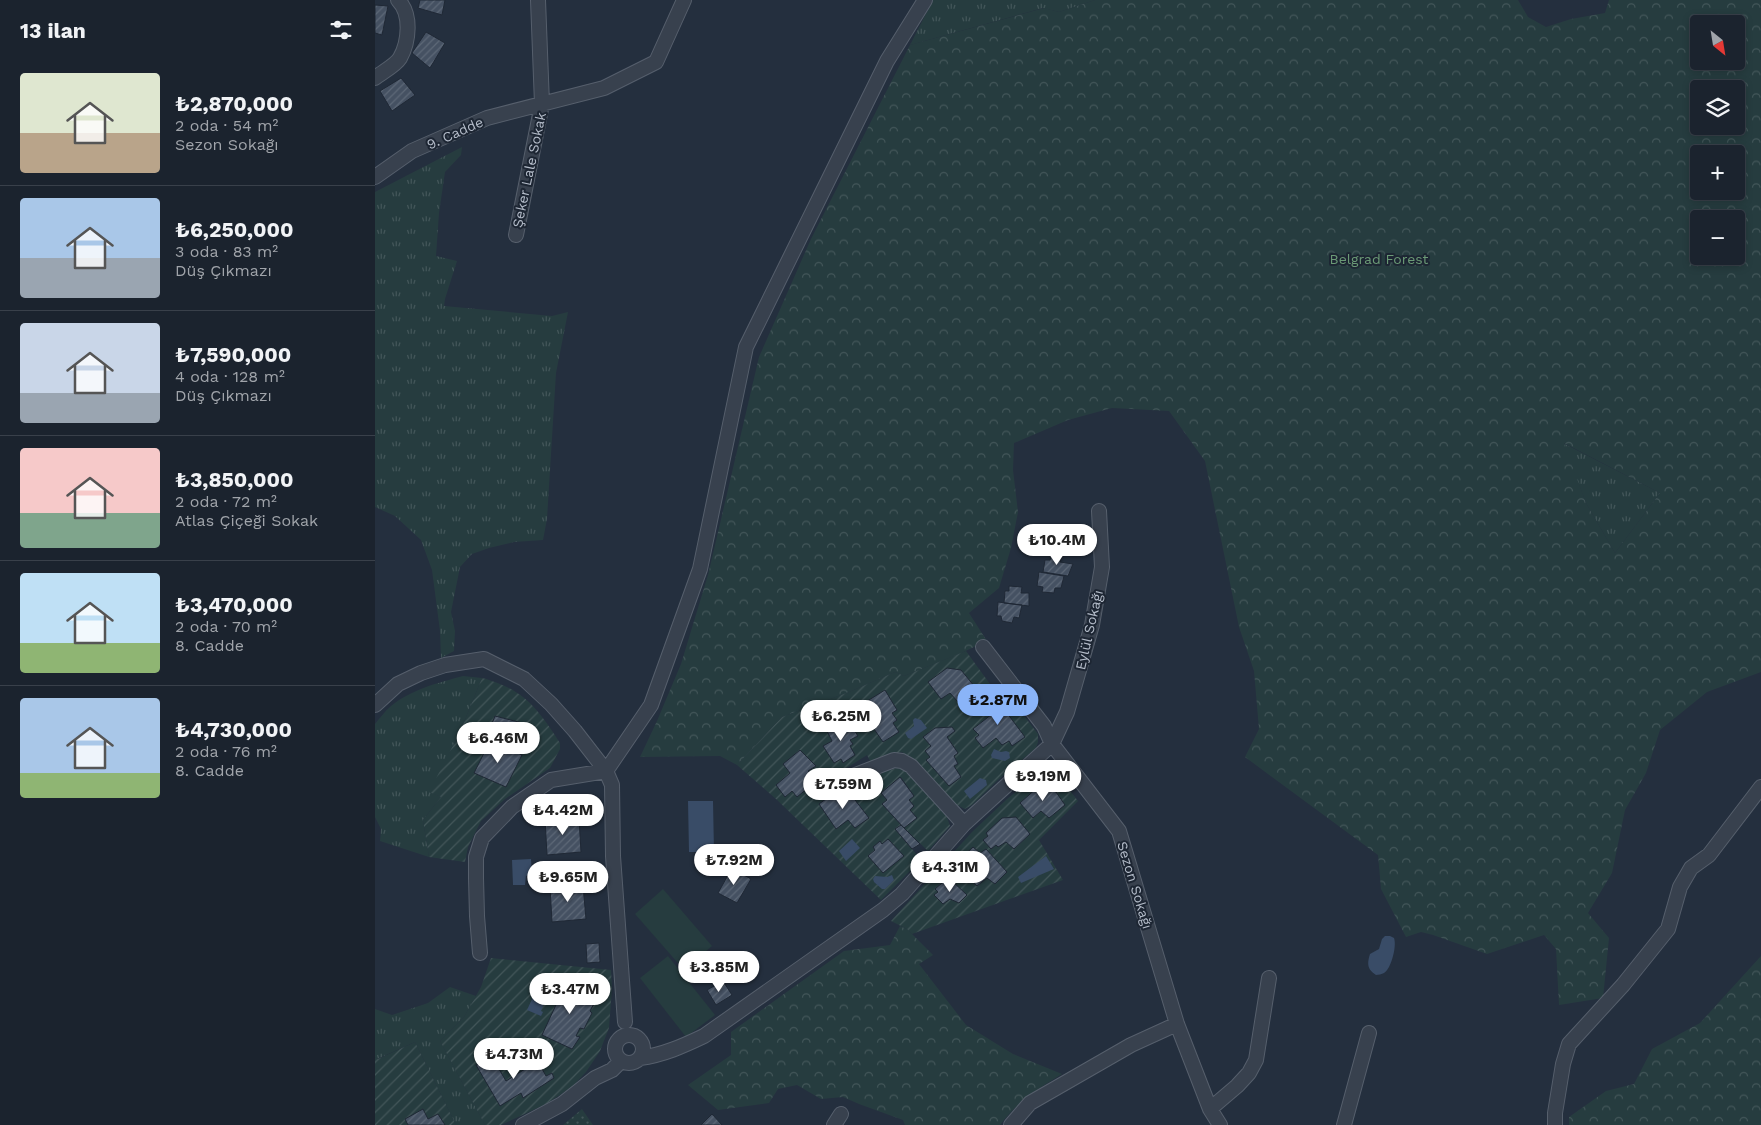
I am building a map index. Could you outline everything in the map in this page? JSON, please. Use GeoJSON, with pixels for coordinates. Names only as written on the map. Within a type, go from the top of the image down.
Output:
{"type":"FeatureCollection","features":[{"type":"Feature","properties":{"kind":"street"},"geometry":{"type":"LineString","coordinates":[[375,78],[399,60],[408,35],[405,6],[398,0]]}},
{"type":"Feature","properties":{"kind":"street","name":"Şeker Lale Sokak"},"geometry":{"type":"LineString","coordinates":[[516,235],[542,104],[538,0]]}},
{"type":"Feature","properties":{"kind":"street","name":"9. Cadde"},"geometry":{"type":"LineString","coordinates":[[375,176],[412,152],[487,118],[604,88],[656,62],[684,0]]}},
{"type":"Feature","properties":{"kind":"street"},"geometry":{"type":"LineString","coordinates":[[480,953],[476,858],[482,838],[512,807],[551,780],[606,771],[651,704],[700,569],[747,347],[887,61],[925,0]]}},
{"type":"Feature","properties":{"kind":"street","name":"Eylül Sokağı"},"geometry":{"type":"LineString","coordinates":[[1052,744],[1067,712],[1092,625],[1102,567],[1099,511]]}},
{"type":"Feature","properties":{"kind":"street","name":"Sezon Sokağı"},"geometry":{"type":"LineString","coordinates":[[983,647],[1044,726],[1052,744],[1119,831],[1177,1024],[1220,1125]]}},
{"type":"Feature","properties":{"kind":"street"},"geometry":{"type":"LineString","coordinates":[[375,705],[398,684],[421,673],[445,665],[484,659],[524,678],[551,704],[606,771],[612,785],[613,856],[625,1022],[643,1047],[640,1058]]}},
{"type":"Feature","properties":{"kind":"street"},"geometry":{"type":"LineString","coordinates":[[618,1052],[633,1063],[640,1058],[657,1056],[675,1050],[704,1036],[883,910],[902,894],[964,824],[1052,744]]}},
{"type":"Feature","properties":{"kind":"street"},"geometry":{"type":"LineString","coordinates":[[840,781],[894,760],[902,761],[911,766],[964,824]]}},
{"type":"Feature","properties":{"kind":"street"},"geometry":{"type":"LineString","coordinates":[[1555,1125],[1555,1113],[1563,1064],[1569,1044],[1623,985],[1668,929],[1680,887],[1691,868],[1709,855],[1761,787]]}},
{"type":"Feature","properties":{"kind":"street"},"geometry":{"type":"LineString","coordinates":[[1225,1125],[1213,1107],[1249,1074],[1256,1060],[1269,978]]}},
{"type":"Feature","properties":{"kind":"street"},"geometry":{"type":"LineString","coordinates":[[618,1052],[621,1029],[625,1022]]}},
{"type":"Feature","properties":{"kind":"street"},"geometry":{"type":"LineString","coordinates":[[1011,1125],[1030,1103],[1131,1045],[1177,1024]]}},
{"type":"Feature","properties":{"kind":"street"},"geometry":{"type":"LineString","coordinates":[[1344,1125],[1369,1033]]}},
{"type":"Feature","properties":{"kind":"street"},"geometry":{"type":"LineString","coordinates":[[523,1125],[562,1104],[595,1078],[612,1070],[623,1037],[627,1036],[638,1039],[654,1048],[675,1050]]}},
{"type":"Feature","properties":{"kind":"green space"},"geometry":{"type":"Polygon","coordinates":[[[933,0],[1095,0],[1059,12],[1043,8],[910,45],[933,0]]]}},
{"type":"Feature","properties":{"kind":"green space","name":"Belgrad Forest"},"geometry":{"type":"Polygon","coordinates":[[[1095,0],[1518,0],[1528,17],[1546,27],[1571,19],[1605,13],[1609,0],[1761,0],[1761,672],[1707,692],[1660,730],[1646,773],[1625,810],[1612,873],[1588,913],[1609,938],[1603,998],[1559,1005],[1556,949],[1544,935],[1487,954],[1421,932],[1406,937],[1381,889],[1378,855],[1245,757],[1259,729],[1254,671],[1239,627],[1205,461],[1169,411],[1112,408],[1068,420],[1014,443],[1013,470],[1018,512],[1011,548],[999,588],[969,613],[987,641],[904,676],[895,672],[849,692],[782,717],[737,765],[720,756],[640,757],[681,664],[708,575],[759,357],[811,239],[910,45],[1044,8],[1059,12],[1095,0]],[[1564,443],[1586,503],[1615,553],[1660,493],[1564,443]]]}},
{"type":"Feature","properties":{"kind":"green space"},"geometry":{"type":"Polygon","coordinates":[[[462,147],[461,155],[445,172],[439,213],[436,256],[457,261],[444,306],[552,316],[568,312],[556,373],[547,519],[543,540],[514,542],[489,548],[472,554],[460,567],[451,612],[455,631],[454,651],[441,658],[440,631],[432,570],[421,540],[395,516],[375,507],[375,192],[462,147]]]}},
{"type":"Feature","properties":{"kind":"green space"},"geometry":{"type":"Polygon","coordinates":[[[1563,443],[1660,493],[1615,553],[1586,503],[1563,443]]]}},
{"type":"Feature","properties":{"kind":"green space"},"geometry":{"type":"Polygon","coordinates":[[[966,651],[995,691],[1002,687],[1038,734],[1036,748],[972,805],[965,809],[955,804],[922,767],[902,752],[883,757],[871,763],[867,755],[834,776],[822,789],[828,797],[819,804],[836,828],[848,820],[855,828],[869,818],[848,791],[884,772],[897,768],[908,771],[946,814],[950,826],[928,851],[904,828],[917,818],[910,810],[914,806],[909,800],[914,796],[901,777],[881,793],[887,800],[882,804],[901,825],[896,829],[921,860],[881,900],[776,799],[737,765],[782,717],[849,692],[895,672],[904,676],[966,651]]]}},
{"type":"Feature","properties":{"kind":"green space"},"geometry":{"type":"Polygon","coordinates":[[[463,676],[482,678],[460,732],[430,792],[441,797],[423,820],[429,857],[380,841],[381,829],[375,817],[375,724],[391,706],[408,695],[426,687],[463,676]]]}},
{"type":"Feature","properties":{"kind":"green space"},"geometry":{"type":"Polygon","coordinates":[[[482,678],[510,689],[528,701],[542,716],[560,743],[560,749],[550,768],[505,799],[481,821],[468,847],[465,862],[429,857],[423,820],[441,797],[429,792],[460,732],[482,678]]]}},
{"type":"Feature","properties":{"kind":"green space"},"geometry":{"type":"Polygon","coordinates":[[[1047,767],[1052,767],[1078,801],[1039,840],[1063,880],[912,934],[907,929],[891,921],[972,832],[1007,799],[1047,767]]]}},
{"type":"Feature","properties":{"kind":"green space"},"geometry":{"type":"Polygon","coordinates":[[[663,889],[712,946],[684,970],[635,914],[663,889]]]}},
{"type":"Feature","properties":{"kind":"green space"},"geometry":{"type":"Polygon","coordinates":[[[900,926],[907,929],[933,955],[919,964],[966,1025],[1013,1054],[1062,1074],[1036,1090],[1006,1117],[1000,1125],[905,1125],[903,1120],[843,1097],[821,1099],[797,1085],[778,1089],[769,1103],[718,1110],[688,1085],[731,1055],[731,1032],[844,951],[890,945],[900,926]]]}},
{"type":"Feature","properties":{"kind":"green space"},"geometry":{"type":"Polygon","coordinates":[[[668,956],[715,1015],[686,1037],[640,978],[668,956]]]}},
{"type":"Feature","properties":{"kind":"green space"},"geometry":{"type":"Polygon","coordinates":[[[1761,956],[1761,1125],[1569,1125],[1569,1117],[1606,1091],[1634,1084],[1652,1049],[1700,1023],[1761,956]]]}},
{"type":"Feature","properties":{"kind":"green space"},"geometry":{"type":"Polygon","coordinates":[[[491,958],[611,970],[612,988],[609,1028],[600,1051],[586,1072],[572,1087],[546,1104],[501,1125],[485,1125],[440,1041],[464,1017],[481,987],[491,958]]]}},
{"type":"Feature","properties":{"kind":"green space"},"geometry":{"type":"Polygon","coordinates":[[[450,987],[476,996],[464,1017],[440,1041],[485,1125],[456,1125],[415,1042],[377,1059],[375,1057],[375,1009],[392,1015],[428,1003],[450,987]]]}},
{"type":"Feature","properties":{"kind":"green space"},"geometry":{"type":"Polygon","coordinates":[[[415,1042],[456,1125],[375,1125],[375,1057],[378,1059],[415,1042]]]}},
{"type":"Feature","properties":{"kind":"green space"},"geometry":{"type":"Polygon","coordinates":[[[582,1109],[593,1125],[563,1125],[582,1109]]]}},
{"type":"Feature","properties":{"kind":"water"},"geometry":{"type":"Polygon","coordinates":[[[825,713],[831,716],[830,721],[814,731],[813,729],[809,730],[809,723],[825,713]]]}},
{"type":"Feature","properties":{"kind":"water"},"geometry":{"type":"Polygon","coordinates":[[[915,718],[921,720],[927,728],[911,739],[905,733],[914,726],[913,720],[915,718]]]}},
{"type":"Feature","properties":{"kind":"water"},"geometry":{"type":"Polygon","coordinates":[[[994,749],[1001,752],[1009,752],[1010,758],[1005,761],[992,758],[991,755],[994,749]]]}},
{"type":"Feature","properties":{"kind":"water"},"geometry":{"type":"Polygon","coordinates":[[[980,778],[986,780],[987,785],[970,799],[964,791],[980,778]]]}},
{"type":"Feature","properties":{"kind":"water"},"geometry":{"type":"Polygon","coordinates":[[[688,801],[713,801],[714,852],[689,852],[688,801]]]}},
{"type":"Feature","properties":{"kind":"water"},"geometry":{"type":"Polygon","coordinates":[[[852,839],[860,848],[846,861],[839,851],[852,839]]]}},
{"type":"Feature","properties":{"kind":"water"},"geometry":{"type":"Polygon","coordinates":[[[1046,856],[1054,869],[1021,883],[1018,877],[1046,856]]]}},
{"type":"Feature","properties":{"kind":"water"},"geometry":{"type":"Polygon","coordinates":[[[531,859],[532,874],[526,876],[525,885],[513,885],[512,860],[531,859]]]}},
{"type":"Feature","properties":{"kind":"water"},"geometry":{"type":"Polygon","coordinates":[[[892,875],[894,880],[885,889],[882,889],[873,879],[875,876],[887,877],[892,875]]]}},
{"type":"Feature","properties":{"kind":"water"},"geometry":{"type":"Polygon","coordinates":[[[1385,936],[1394,938],[1393,957],[1387,971],[1376,975],[1369,968],[1369,958],[1370,954],[1379,949],[1385,936]]]}},
{"type":"Feature","properties":{"kind":"water"},"geometry":{"type":"Polygon","coordinates":[[[540,982],[551,987],[541,1011],[543,1012],[541,1016],[527,1010],[540,982]]]}},
{"type":"Feature","properties":{"kind":"water"},"geometry":{"type":"Polygon","coordinates":[[[509,1046],[522,1068],[511,1075],[498,1052],[509,1046]]]}},
{"type":"Feature","properties":{"kind":"building"},"geometry":{"type":"Polygon","coordinates":[[[420,0],[445,0],[442,15],[418,8],[420,0]]]}},
{"type":"Feature","properties":{"kind":"building"},"geometry":{"type":"Polygon","coordinates":[[[375,5],[388,6],[382,35],[375,33],[375,5]]]}},
{"type":"Feature","properties":{"kind":"building"},"geometry":{"type":"Polygon","coordinates":[[[426,32],[445,43],[430,68],[412,53],[426,32]]]}},
{"type":"Feature","properties":{"kind":"building"},"geometry":{"type":"Polygon","coordinates":[[[401,78],[415,95],[392,111],[380,91],[401,78]]]}},
{"type":"Feature","properties":{"kind":"building"},"geometry":{"type":"Polygon","coordinates":[[[1052,554],[1062,557],[1060,562],[1073,564],[1068,576],[1043,572],[1045,560],[1050,560],[1052,554]]]}},
{"type":"Feature","properties":{"kind":"building"},"geometry":{"type":"Polygon","coordinates":[[[1039,572],[1064,576],[1061,588],[1055,588],[1054,593],[1042,592],[1043,587],[1037,586],[1039,572]]]}},
{"type":"Feature","properties":{"kind":"building"},"geometry":{"type":"Polygon","coordinates":[[[1009,586],[1022,587],[1021,593],[1029,593],[1029,606],[1004,603],[1005,591],[1009,591],[1009,586]]]}},
{"type":"Feature","properties":{"kind":"building"},"geometry":{"type":"Polygon","coordinates":[[[998,602],[1022,605],[1019,618],[1014,617],[1012,623],[1002,621],[1001,616],[997,616],[998,602]]]}},
{"type":"Feature","properties":{"kind":"building"},"geometry":{"type":"Polygon","coordinates":[[[947,668],[961,670],[975,687],[958,702],[950,693],[941,699],[928,682],[947,668]]]}},
{"type":"Feature","properties":{"kind":"building"},"geometry":{"type":"Polygon","coordinates":[[[885,690],[897,710],[892,713],[897,720],[893,723],[899,732],[883,742],[865,716],[870,714],[864,703],[885,690]]]}},
{"type":"Feature","properties":{"kind":"building"},"geometry":{"type":"Polygon","coordinates":[[[1001,693],[1007,702],[996,710],[1007,713],[1025,737],[1012,746],[1009,741],[1002,745],[996,738],[983,748],[975,738],[979,735],[973,729],[992,714],[986,704],[1001,693]]]}},
{"type":"Feature","properties":{"kind":"building"},"geometry":{"type":"Polygon","coordinates":[[[495,716],[534,726],[530,741],[489,731],[495,716]]]}},
{"type":"Feature","properties":{"kind":"building"},"geometry":{"type":"Polygon","coordinates":[[[847,718],[858,736],[850,740],[853,744],[850,746],[855,755],[843,763],[841,759],[834,763],[823,746],[832,741],[827,731],[847,718]]]}},
{"type":"Feature","properties":{"kind":"building"},"geometry":{"type":"Polygon","coordinates":[[[952,727],[955,731],[947,737],[958,753],[954,756],[958,764],[954,766],[961,777],[949,786],[926,760],[930,757],[925,751],[931,746],[923,737],[935,728],[952,727]]]}},
{"type":"Feature","properties":{"kind":"building"},"geometry":{"type":"Polygon","coordinates":[[[490,741],[522,755],[506,787],[474,773],[490,741]]]}},
{"type":"Feature","properties":{"kind":"building"},"geometry":{"type":"Polygon","coordinates":[[[800,750],[816,766],[808,771],[812,774],[808,777],[814,783],[797,797],[792,791],[785,797],[776,785],[790,773],[783,764],[800,750]]]}},
{"type":"Feature","properties":{"kind":"building"},"geometry":{"type":"Polygon","coordinates":[[[900,777],[914,796],[909,800],[914,806],[910,810],[917,818],[904,828],[882,804],[887,800],[881,793],[900,777]]]}},
{"type":"Feature","properties":{"kind":"building"},"geometry":{"type":"Polygon","coordinates":[[[1039,786],[1056,792],[1065,805],[1049,818],[1041,811],[1033,818],[1020,803],[1039,786]]]}},
{"type":"Feature","properties":{"kind":"building"},"geometry":{"type":"Polygon","coordinates":[[[838,790],[842,797],[848,791],[869,818],[855,828],[848,820],[836,829],[819,804],[838,790]]]}},
{"type":"Feature","properties":{"kind":"building"},"geometry":{"type":"Polygon","coordinates":[[[579,817],[581,852],[547,855],[545,819],[579,817]]]}},
{"type":"Feature","properties":{"kind":"building"},"geometry":{"type":"Polygon","coordinates":[[[1016,817],[1030,834],[1014,849],[1006,842],[998,847],[996,845],[991,849],[983,840],[988,836],[986,833],[1002,818],[1016,817]]]}},
{"type":"Feature","properties":{"kind":"building"},"geometry":{"type":"Polygon","coordinates":[[[901,825],[920,844],[912,849],[895,829],[901,825]]]}},
{"type":"Feature","properties":{"kind":"building"},"geometry":{"type":"Polygon","coordinates":[[[888,839],[904,856],[883,873],[868,856],[875,850],[873,847],[880,841],[882,844],[888,839]]]}},
{"type":"Feature","properties":{"kind":"building"},"geometry":{"type":"Polygon","coordinates":[[[973,847],[980,853],[986,849],[1007,872],[995,884],[987,878],[977,886],[954,865],[973,847]]]}},
{"type":"Feature","properties":{"kind":"building"},"geometry":{"type":"Polygon","coordinates":[[[732,868],[751,879],[737,903],[718,893],[732,868]]]}},
{"type":"Feature","properties":{"kind":"building"},"geometry":{"type":"Polygon","coordinates":[[[950,879],[967,895],[959,903],[950,899],[943,904],[934,895],[938,892],[935,889],[943,882],[946,884],[950,879]]]}},
{"type":"Feature","properties":{"kind":"building"},"geometry":{"type":"Polygon","coordinates":[[[583,885],[586,919],[552,922],[550,887],[583,885]]]}},
{"type":"Feature","properties":{"kind":"building"},"geometry":{"type":"Polygon","coordinates":[[[599,943],[600,962],[587,963],[586,944],[599,943]]]}},
{"type":"Feature","properties":{"kind":"building"},"geometry":{"type":"Polygon","coordinates":[[[567,981],[583,987],[581,990],[597,998],[584,1029],[580,1028],[576,1036],[580,1037],[572,1049],[542,1035],[567,981]]]}},
{"type":"Feature","properties":{"kind":"building"},"geometry":{"type":"Polygon","coordinates":[[[723,981],[732,995],[716,1005],[707,990],[723,981]]]}},
{"type":"Feature","properties":{"kind":"building"},"geometry":{"type":"Polygon","coordinates":[[[535,1056],[546,1076],[552,1073],[554,1078],[523,1098],[521,1093],[500,1106],[476,1065],[492,1057],[506,1081],[525,1069],[522,1063],[535,1056]]]}},
{"type":"Feature","properties":{"kind":"building"},"geometry":{"type":"Polygon","coordinates":[[[423,1109],[428,1119],[438,1114],[445,1125],[408,1125],[405,1119],[423,1109]]]}},
{"type":"Feature","properties":{"kind":"building"},"geometry":{"type":"Polygon","coordinates":[[[712,1114],[722,1125],[701,1125],[712,1114]]]}}]}
